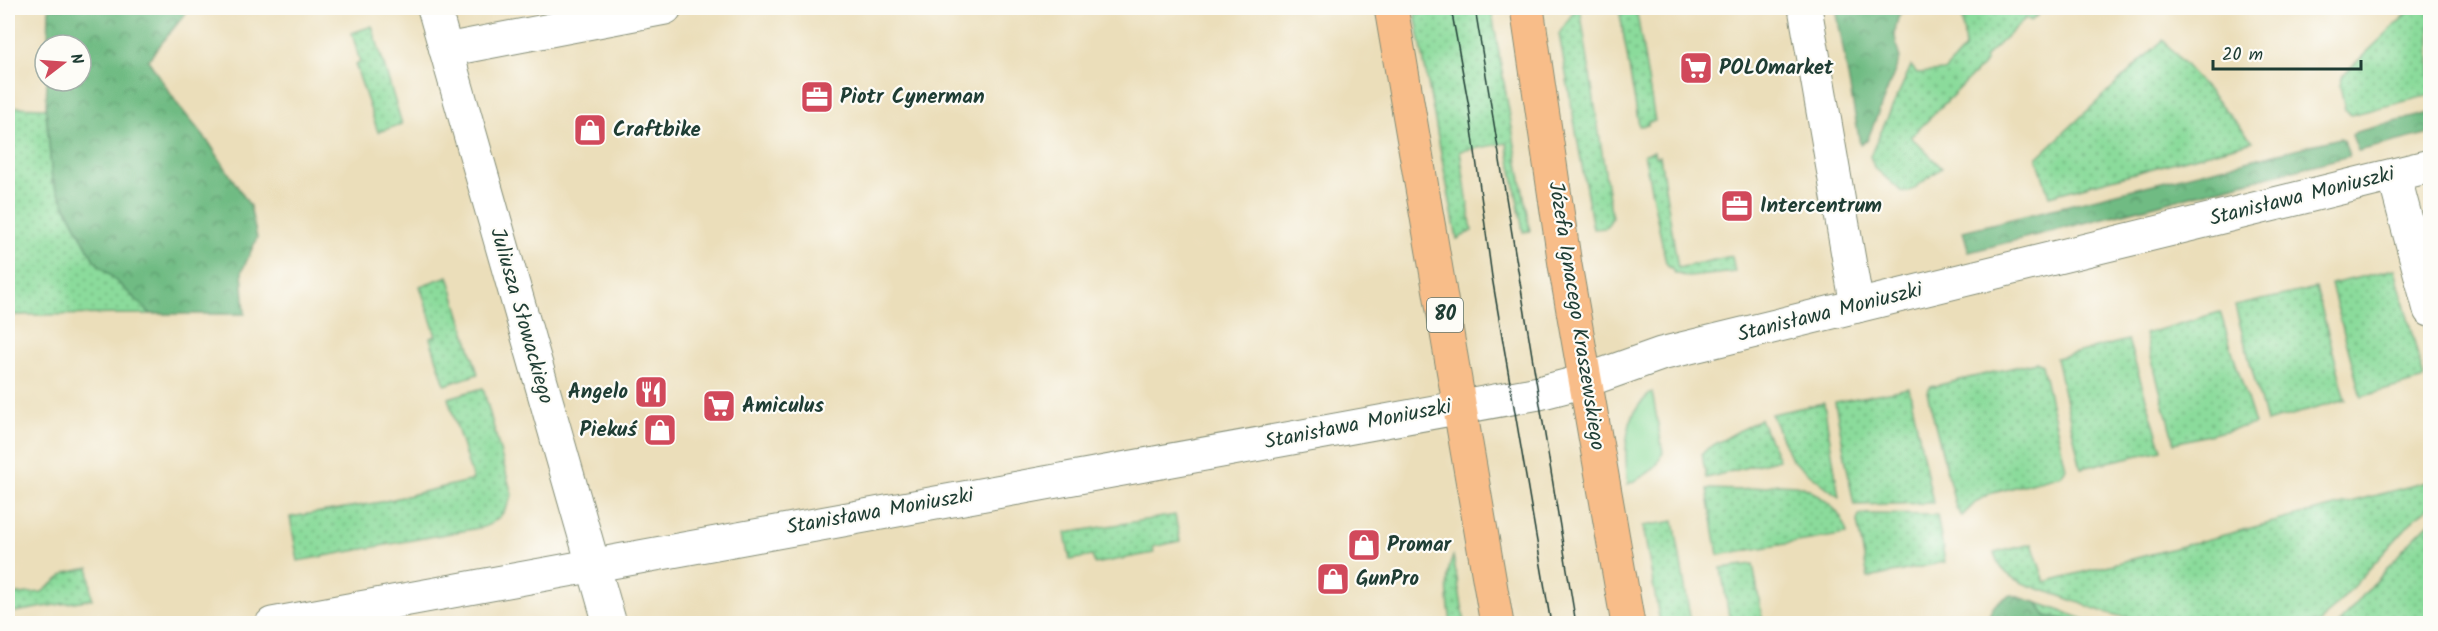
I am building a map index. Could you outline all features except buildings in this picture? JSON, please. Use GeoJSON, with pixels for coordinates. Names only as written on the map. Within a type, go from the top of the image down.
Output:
{"type":"FeatureCollection","features":[{"type":"Feature","properties":{"kind":"main road","name":"80"},"geometry":{"type":"LineString","coordinates":[[1390,8],[1497,624]]}},
{"type":"Feature","properties":{"kind":"main road","name":"Józefa Ignacego Kraszewskiego"},"geometry":{"type":"LineString","coordinates":[[1527,8],[1565,265],[1628,624]]}},
{"type":"Feature","properties":{"kind":"street","name":"Juliusza Słowackiego"},"geometry":{"type":"LineString","coordinates":[[434,8],[610,624]]}},
{"type":"Feature","properties":{"kind":"street"},"geometry":{"type":"LineString","coordinates":[[447,50],[665,8]]}},
{"type":"Feature","properties":{"kind":"street"},"geometry":{"type":"LineString","coordinates":[[1805,8],[1857,306]]}},
{"type":"Feature","properties":{"kind":"street","name":"Stanisława Moniuszki"},"geometry":{"type":"LineString","coordinates":[[272,624],[1539,393],[1585,381],[1661,354],[2430,166]]}},
{"type":"Feature","properties":{"kind":"street"},"geometry":{"type":"LineString","coordinates":[[2394,175],[2430,310]]}},
{"type":"Feature","properties":{"kind":"green space"},"geometry":{"type":"Polygon","coordinates":[[[52,8],[184,8],[185,14],[148,60],[178,105],[210,144],[250,206],[257,238],[242,271],[245,314],[151,314],[94,260],[52,180],[46,108],[47,93],[93,93],[93,33],[48,33],[49,10],[52,8]]]}},
{"type":"Feature","properties":{"kind":"green space"},"geometry":{"type":"Polygon","coordinates":[[[1414,8],[1491,8],[1530,231],[1523,232],[1507,143],[1460,151],[1472,231],[1457,239],[1414,8]]]}},
{"type":"Feature","properties":{"kind":"green space"},"geometry":{"type":"Polygon","coordinates":[[[1576,8],[1580,8],[1612,218],[1606,228],[1593,229],[1559,34],[1576,8]]]}},
{"type":"Feature","properties":{"kind":"green space"},"geometry":{"type":"Polygon","coordinates":[[[1619,8],[1636,8],[1655,121],[1648,122],[1648,125],[1639,126],[1619,8]]]}},
{"type":"Feature","properties":{"kind":"green space"},"geometry":{"type":"Polygon","coordinates":[[[1836,8],[1911,8],[1900,13],[1895,36],[1900,58],[1867,141],[1860,144],[1836,8]]]}},
{"type":"Feature","properties":{"kind":"green space"},"geometry":{"type":"Polygon","coordinates":[[[1963,8],[2045,8],[2031,21],[2026,18],[1984,58],[1986,62],[1911,137],[1942,168],[1909,192],[1902,192],[1874,167],[1870,156],[1911,66],[1917,73],[1944,71],[1965,48],[1963,8]]]}},
{"type":"Feature","properties":{"kind":"green space"},"geometry":{"type":"Polygon","coordinates":[[[2413,8],[2430,8],[2430,95],[2351,115],[2345,110],[2340,85],[2343,75],[2413,8]]]}},
{"type":"Feature","properties":{"kind":"green space"},"geometry":{"type":"Polygon","coordinates":[[[372,26],[402,124],[378,132],[355,64],[360,62],[352,33],[372,26]]]}},
{"type":"Feature","properties":{"kind":"green space"},"geometry":{"type":"Polygon","coordinates":[[[2163,40],[2253,141],[2049,196],[2037,158],[2163,40]]]}},
{"type":"Feature","properties":{"kind":"green space"},"geometry":{"type":"Polygon","coordinates":[[[8,107],[46,108],[52,181],[94,260],[151,314],[8,315],[8,107]]]}},
{"type":"Feature","properties":{"kind":"green space"},"geometry":{"type":"Polygon","coordinates":[[[2430,113],[2430,133],[2358,151],[2352,135],[2356,132],[2430,113]]]}},
{"type":"Feature","properties":{"kind":"green space"},"geometry":{"type":"Polygon","coordinates":[[[2340,138],[2344,140],[2349,156],[1969,252],[1963,231],[2340,138]]]}},
{"type":"Feature","properties":{"kind":"green space"},"geometry":{"type":"Polygon","coordinates":[[[1654,152],[1655,157],[1660,156],[1678,268],[1732,256],[1735,272],[1689,277],[1675,273],[1666,263],[1644,154],[1654,152]]]}},
{"type":"Feature","properties":{"kind":"green space"},"geometry":{"type":"Polygon","coordinates":[[[2395,269],[2424,379],[2361,397],[2331,284],[2395,269]]]}},
{"type":"Feature","properties":{"kind":"green space"},"geometry":{"type":"Polygon","coordinates":[[[448,276],[478,374],[445,385],[430,338],[436,336],[420,286],[448,276]]]}},
{"type":"Feature","properties":{"kind":"green space"},"geometry":{"type":"Polygon","coordinates":[[[2316,288],[2346,400],[2266,422],[2235,306],[2316,288]]]}},
{"type":"Feature","properties":{"kind":"green space"},"geometry":{"type":"Polygon","coordinates":[[[2220,312],[2255,424],[2174,443],[2145,334],[2220,312]]]}},
{"type":"Feature","properties":{"kind":"green space"},"geometry":{"type":"Polygon","coordinates":[[[2128,340],[2162,450],[2081,468],[2056,358],[2128,340]]]}},
{"type":"Feature","properties":{"kind":"green space"},"geometry":{"type":"Polygon","coordinates":[[[2036,362],[2042,365],[2066,468],[2061,475],[1989,494],[1977,501],[1962,516],[1956,508],[1927,392],[1931,387],[2036,362]]]}},
{"type":"Feature","properties":{"kind":"green space"},"geometry":{"type":"Polygon","coordinates":[[[483,388],[512,495],[505,510],[498,518],[484,527],[298,561],[290,517],[381,502],[473,480],[448,398],[483,388]]]}},
{"type":"Feature","properties":{"kind":"green space"},"geometry":{"type":"Polygon","coordinates":[[[1909,388],[1933,503],[1854,505],[1835,402],[1909,388]]]}},
{"type":"Feature","properties":{"kind":"green space"},"geometry":{"type":"Polygon","coordinates":[[[1652,392],[1663,452],[1654,468],[1628,484],[1626,454],[1630,423],[1639,405],[1652,392]]]}},
{"type":"Feature","properties":{"kind":"green space"},"geometry":{"type":"Polygon","coordinates":[[[1824,403],[1839,497],[1791,459],[1771,414],[1824,403]]]}},
{"type":"Feature","properties":{"kind":"green space"},"geometry":{"type":"Polygon","coordinates":[[[1760,419],[1779,459],[1706,478],[1702,454],[1708,448],[1760,419]]]}},
{"type":"Feature","properties":{"kind":"green space"},"geometry":{"type":"Polygon","coordinates":[[[2430,481],[2430,507],[2416,517],[2320,623],[2194,624],[2120,616],[2018,581],[2003,570],[1994,553],[2032,544],[2045,582],[2430,481]]]}},
{"type":"Feature","properties":{"kind":"green space"},"geometry":{"type":"Polygon","coordinates":[[[1779,484],[1803,487],[1825,500],[1837,512],[1847,534],[1718,555],[1707,489],[1742,490],[1779,484]]]}},
{"type":"Feature","properties":{"kind":"green space"},"geometry":{"type":"Polygon","coordinates":[[[1866,514],[1937,515],[1945,562],[1868,578],[1857,521],[1859,516],[1866,514]]]}},
{"type":"Feature","properties":{"kind":"green space"},"geometry":{"type":"Polygon","coordinates":[[[1175,515],[1180,541],[1153,547],[1154,553],[1095,564],[1092,556],[1070,560],[1065,533],[1175,515]]]}},
{"type":"Feature","properties":{"kind":"green space"},"geometry":{"type":"Polygon","coordinates":[[[1674,521],[1691,623],[1660,623],[1643,526],[1674,521]]]}},
{"type":"Feature","properties":{"kind":"green space"},"geometry":{"type":"Polygon","coordinates":[[[2430,522],[2430,623],[2339,623],[2408,544],[2430,522]]]}},
{"type":"Feature","properties":{"kind":"green space"},"geometry":{"type":"Polygon","coordinates":[[[1453,556],[1465,623],[1451,623],[1448,572],[1453,556]]]}},
{"type":"Feature","properties":{"kind":"green space"},"geometry":{"type":"Polygon","coordinates":[[[1753,564],[1763,623],[1730,623],[1721,568],[1753,564]]]}},
{"type":"Feature","properties":{"kind":"green space"},"geometry":{"type":"Polygon","coordinates":[[[89,568],[92,599],[8,613],[8,595],[42,592],[66,573],[89,568]]]}},
{"type":"Feature","properties":{"kind":"green space"},"geometry":{"type":"Polygon","coordinates":[[[2011,595],[2038,603],[2046,616],[2074,623],[1987,623],[1994,606],[2011,595]]]}},
{"type":"Feature","properties":{"kind":"green space"},"geometry":{"type":"Polygon","coordinates":[[[2038,603],[2095,623],[2046,616],[2038,603]]]}},
{"type":"Feature","properties":{"kind":"tram line"},"geometry":{"type":"LineString","coordinates":[[1451,8],[1469,107],[1492,277],[1551,624]]}},
{"type":"Feature","properties":{"kind":"tram line"},"geometry":{"type":"LineString","coordinates":[[1475,8],[1576,624]]}},
{"type":"Feature","properties":{"kind":"place","name":"POLOmarket"},"geometry":{"type":"Point","coordinates":[1696,68]}},
{"type":"Feature","properties":{"kind":"place","name":"Piotr Cynerman"},"geometry":{"type":"Point","coordinates":[817,97]}},
{"type":"Feature","properties":{"kind":"place","name":"Craftbike"},"geometry":{"type":"Point","coordinates":[590,130]}},
{"type":"Feature","properties":{"kind":"place","name":"Intercentrum"},"geometry":{"type":"Point","coordinates":[1737,206]}},
{"type":"Feature","properties":{"kind":"place","name":"Angelo"},"geometry":{"type":"Point","coordinates":[651,392]}},
{"type":"Feature","properties":{"kind":"place","name":"Amiculus"},"geometry":{"type":"Point","coordinates":[719,406]}},
{"type":"Feature","properties":{"kind":"place","name":"Piekuś"},"geometry":{"type":"Point","coordinates":[660,430]}},
{"type":"Feature","properties":{"kind":"place","name":"Promar"},"geometry":{"type":"Point","coordinates":[1364,545]}},
{"type":"Feature","properties":{"kind":"place","name":"GunPro"},"geometry":{"type":"Point","coordinates":[1333,579]}}]}
